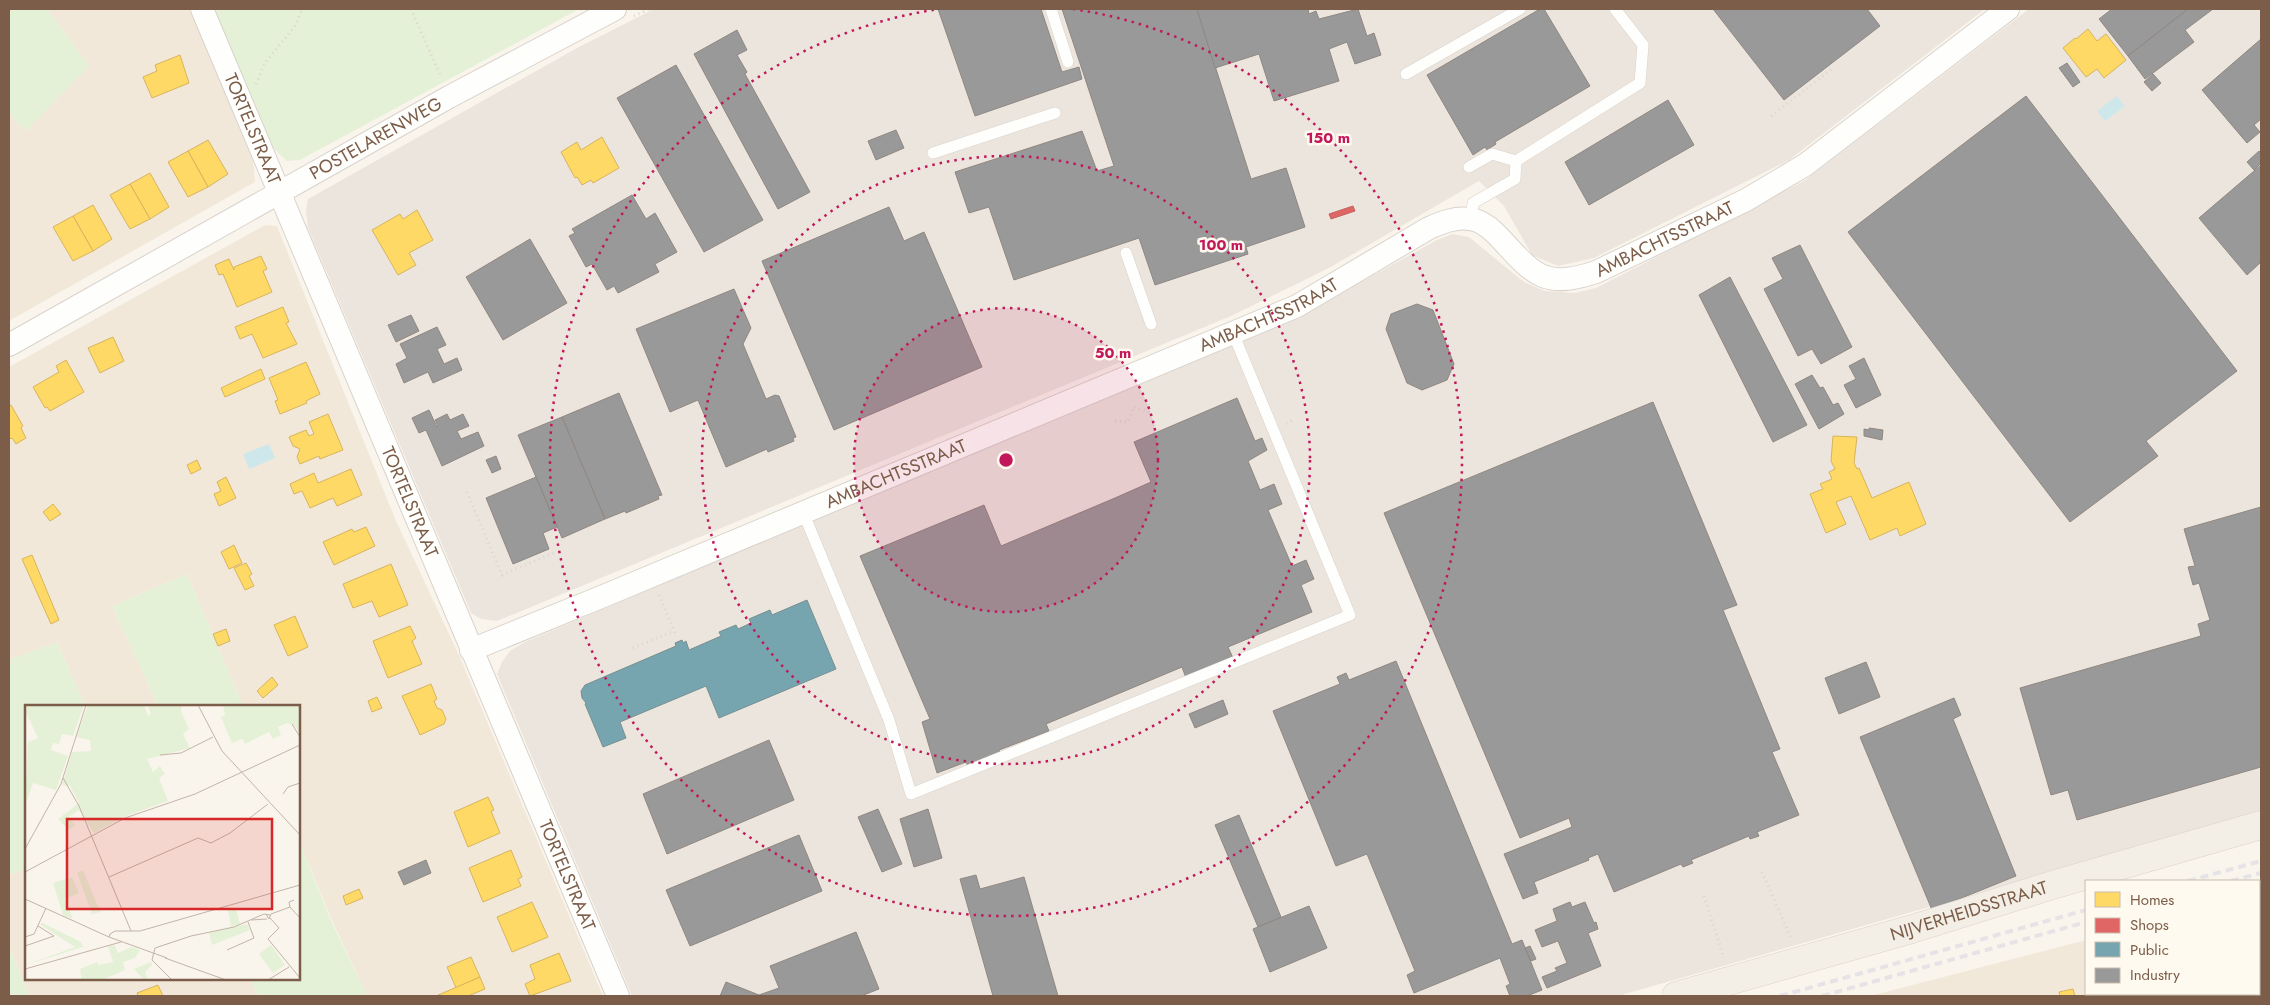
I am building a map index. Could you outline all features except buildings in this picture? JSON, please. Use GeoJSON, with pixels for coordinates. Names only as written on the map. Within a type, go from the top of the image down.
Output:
{"type":"FeatureCollection","features":[{"type":"Feature","properties":{"kind":"main road","name":"NIJVERHEIDSSTRAAT"},"geometry":{"type":"LineString","coordinates":[[1676,996],[1912,929],[2056,884],[2261,825]]}},
{"type":"Feature","properties":{"kind":"street","name":"TORTELSTRAAT"},"geometry":{"type":"LineString","coordinates":[[202,9],[618,996]]}},
{"type":"Feature","properties":{"kind":"street","name":"POSTELARENWEG"},"geometry":{"type":"LineString","coordinates":[[9,345],[449,97],[615,9]]}},
{"type":"Feature","properties":{"kind":"street","name":"AMBACHTSSTRAAT"},"geometry":{"type":"LineString","coordinates":[[471,650],[1297,306],[1429,228],[1451,219],[1471,219],[1488,226],[1518,260],[1531,271],[1545,278],[1563,280],[1580,278],[1596,272],[1746,200],[1805,165],[2008,9]]}},
{"type":"Feature","properties":{"kind":"lane"},"geometry":{"type":"LineString","coordinates":[[1051,9],[1068,62]]}},
{"type":"Feature","properties":{"kind":"lane"},"geometry":{"type":"LineString","coordinates":[[1406,74],[1520,9]]}},
{"type":"Feature","properties":{"kind":"lane"},"geometry":{"type":"LineString","coordinates":[[1469,168],[1492,154],[1516,161],[1640,83],[1643,45],[1615,9]]}},
{"type":"Feature","properties":{"kind":"lane"},"geometry":{"type":"LineString","coordinates":[[933,153],[1055,113]]}},
{"type":"Feature","properties":{"kind":"lane"},"geometry":{"type":"LineString","coordinates":[[1471,219],[1473,203],[1515,179],[1516,161]]}},
{"type":"Feature","properties":{"kind":"lane"},"geometry":{"type":"LineString","coordinates":[[1126,253],[1151,324]]}},
{"type":"Feature","properties":{"kind":"lane"},"geometry":{"type":"LineString","coordinates":[[802,512],[890,720],[911,794],[1350,615],[1234,332]]}},
{"type":"Feature","properties":{"kind":"path"},"geometry":{"type":"LineString","coordinates":[[244,110],[266,63],[295,26],[302,9]]}},
{"type":"Feature","properties":{"kind":"path"},"geometry":{"type":"LineString","coordinates":[[412,9],[449,97]]}},
{"type":"Feature","properties":{"kind":"path"},"geometry":{"type":"LineString","coordinates":[[1771,116],[1833,68]]}},
{"type":"Feature","properties":{"kind":"path"},"geometry":{"type":"LineString","coordinates":[[1148,404],[1156,431]]}},
{"type":"Feature","properties":{"kind":"path"},"geometry":{"type":"LineString","coordinates":[[1115,421],[1128,422],[1133,407],[1150,412]]}},
{"type":"Feature","properties":{"kind":"path"},"geometry":{"type":"LineString","coordinates":[[467,492],[502,575],[556,552]]}},
{"type":"Feature","properties":{"kind":"path"},"geometry":{"type":"LineString","coordinates":[[633,648],[675,633],[651,576]]}},
{"type":"Feature","properties":{"kind":"path"},"geometry":{"type":"LineString","coordinates":[[1762,872],[1801,961]]}},
{"type":"Feature","properties":{"kind":"path"},"geometry":{"type":"LineString","coordinates":[[1704,896],[1732,980]]}},
{"type":"Feature","properties":{"kind":"shaded area"},"geometry":{"type":"Polygon","coordinates":[[[47,9],[189,9],[253,158],[255,182],[9,321],[9,113],[26,131],[89,66],[47,9]]]}},
{"type":"Feature","properties":{"kind":"shaded area"},"geometry":{"type":"Polygon","coordinates":[[[654,9],[1985,9],[1789,160],[1594,258],[1558,266],[1532,255],[1504,206],[1479,181],[1329,268],[1231,316],[512,615],[497,621],[481,619],[471,613],[308,228],[306,211],[308,199],[577,48],[654,9]]]}},
{"type":"Feature","properties":{"kind":"shaded area"},"geometry":{"type":"Polygon","coordinates":[[[2029,9],[2261,9],[2261,812],[1618,996],[632,996],[497,674],[502,662],[510,651],[525,642],[1301,315],[1437,240],[1452,234],[1469,237],[1524,282],[1545,291],[1575,293],[1596,288],[1804,181],[2029,9]]]}},
{"type":"Feature","properties":{"kind":"shaded area"},"geometry":{"type":"Polygon","coordinates":[[[265,225],[277,226],[396,521],[459,655],[603,996],[367,996],[331,918],[300,843],[300,705],[243,705],[187,574],[112,606],[158,705],[85,705],[57,642],[9,660],[9,367],[265,225]]]}},
{"type":"Feature","properties":{"kind":"shaded area"},"geometry":{"type":"Polygon","coordinates":[[[25,868],[25,980],[251,980],[258,996],[29,996],[9,946],[9,875],[25,868]]]}},
{"type":"Feature","properties":{"kind":"shaded area"},"geometry":{"type":"Polygon","coordinates":[[[2260,896],[2261,996],[1870,996],[2085,940],[2085,995],[2260,995],[2260,896]]]}},
{"type":"Feature","properties":{"kind":"green space"},"geometry":{"type":"Polygon","coordinates":[[[9,9],[47,9],[89,66],[26,131],[9,113],[9,9]]]}},
{"type":"Feature","properties":{"kind":"green space"},"geometry":{"type":"Polygon","coordinates":[[[213,9],[579,9],[300,160],[287,161],[272,147],[213,9]]]}},
{"type":"Feature","properties":{"kind":"green space"},"geometry":{"type":"Polygon","coordinates":[[[187,574],[243,705],[158,705],[112,606],[187,574]]]}},
{"type":"Feature","properties":{"kind":"green space"},"geometry":{"type":"Polygon","coordinates":[[[57,642],[85,705],[25,705],[25,868],[9,875],[9,660],[57,642]]]}},
{"type":"Feature","properties":{"kind":"green space"},"geometry":{"type":"Polygon","coordinates":[[[300,843],[330,918],[367,996],[258,996],[251,980],[300,980],[300,843]]]}},
{"type":"Feature","properties":{"kind":"green space"},"geometry":{"type":"Polygon","coordinates":[[[9,946],[29,996],[9,996],[9,946]]]}},
{"type":"Feature","properties":{"kind":"water"},"geometry":{"type":"Polygon","coordinates":[[[2117,96],[2125,106],[2105,121],[2097,111],[2117,96]]]}},
{"type":"Feature","properties":{"kind":"water"},"geometry":{"type":"Polygon","coordinates":[[[269,444],[275,458],[249,469],[243,454],[269,444]]]}},
{"type":"Feature","properties":{"kind":"railway"},"geometry":{"type":"LineString","coordinates":[[2192,880],[2261,861]]}},
{"type":"Feature","properties":{"kind":"railway"},"geometry":{"type":"LineString","coordinates":[[2235,880],[2261,873]]}},
{"type":"Feature","properties":{"kind":"railway"},"geometry":{"type":"LineString","coordinates":[[1780,996],[2085,910]]}},
{"type":"Feature","properties":{"kind":"railway"},"geometry":{"type":"LineString","coordinates":[[1822,996],[2085,922]]}}]}
